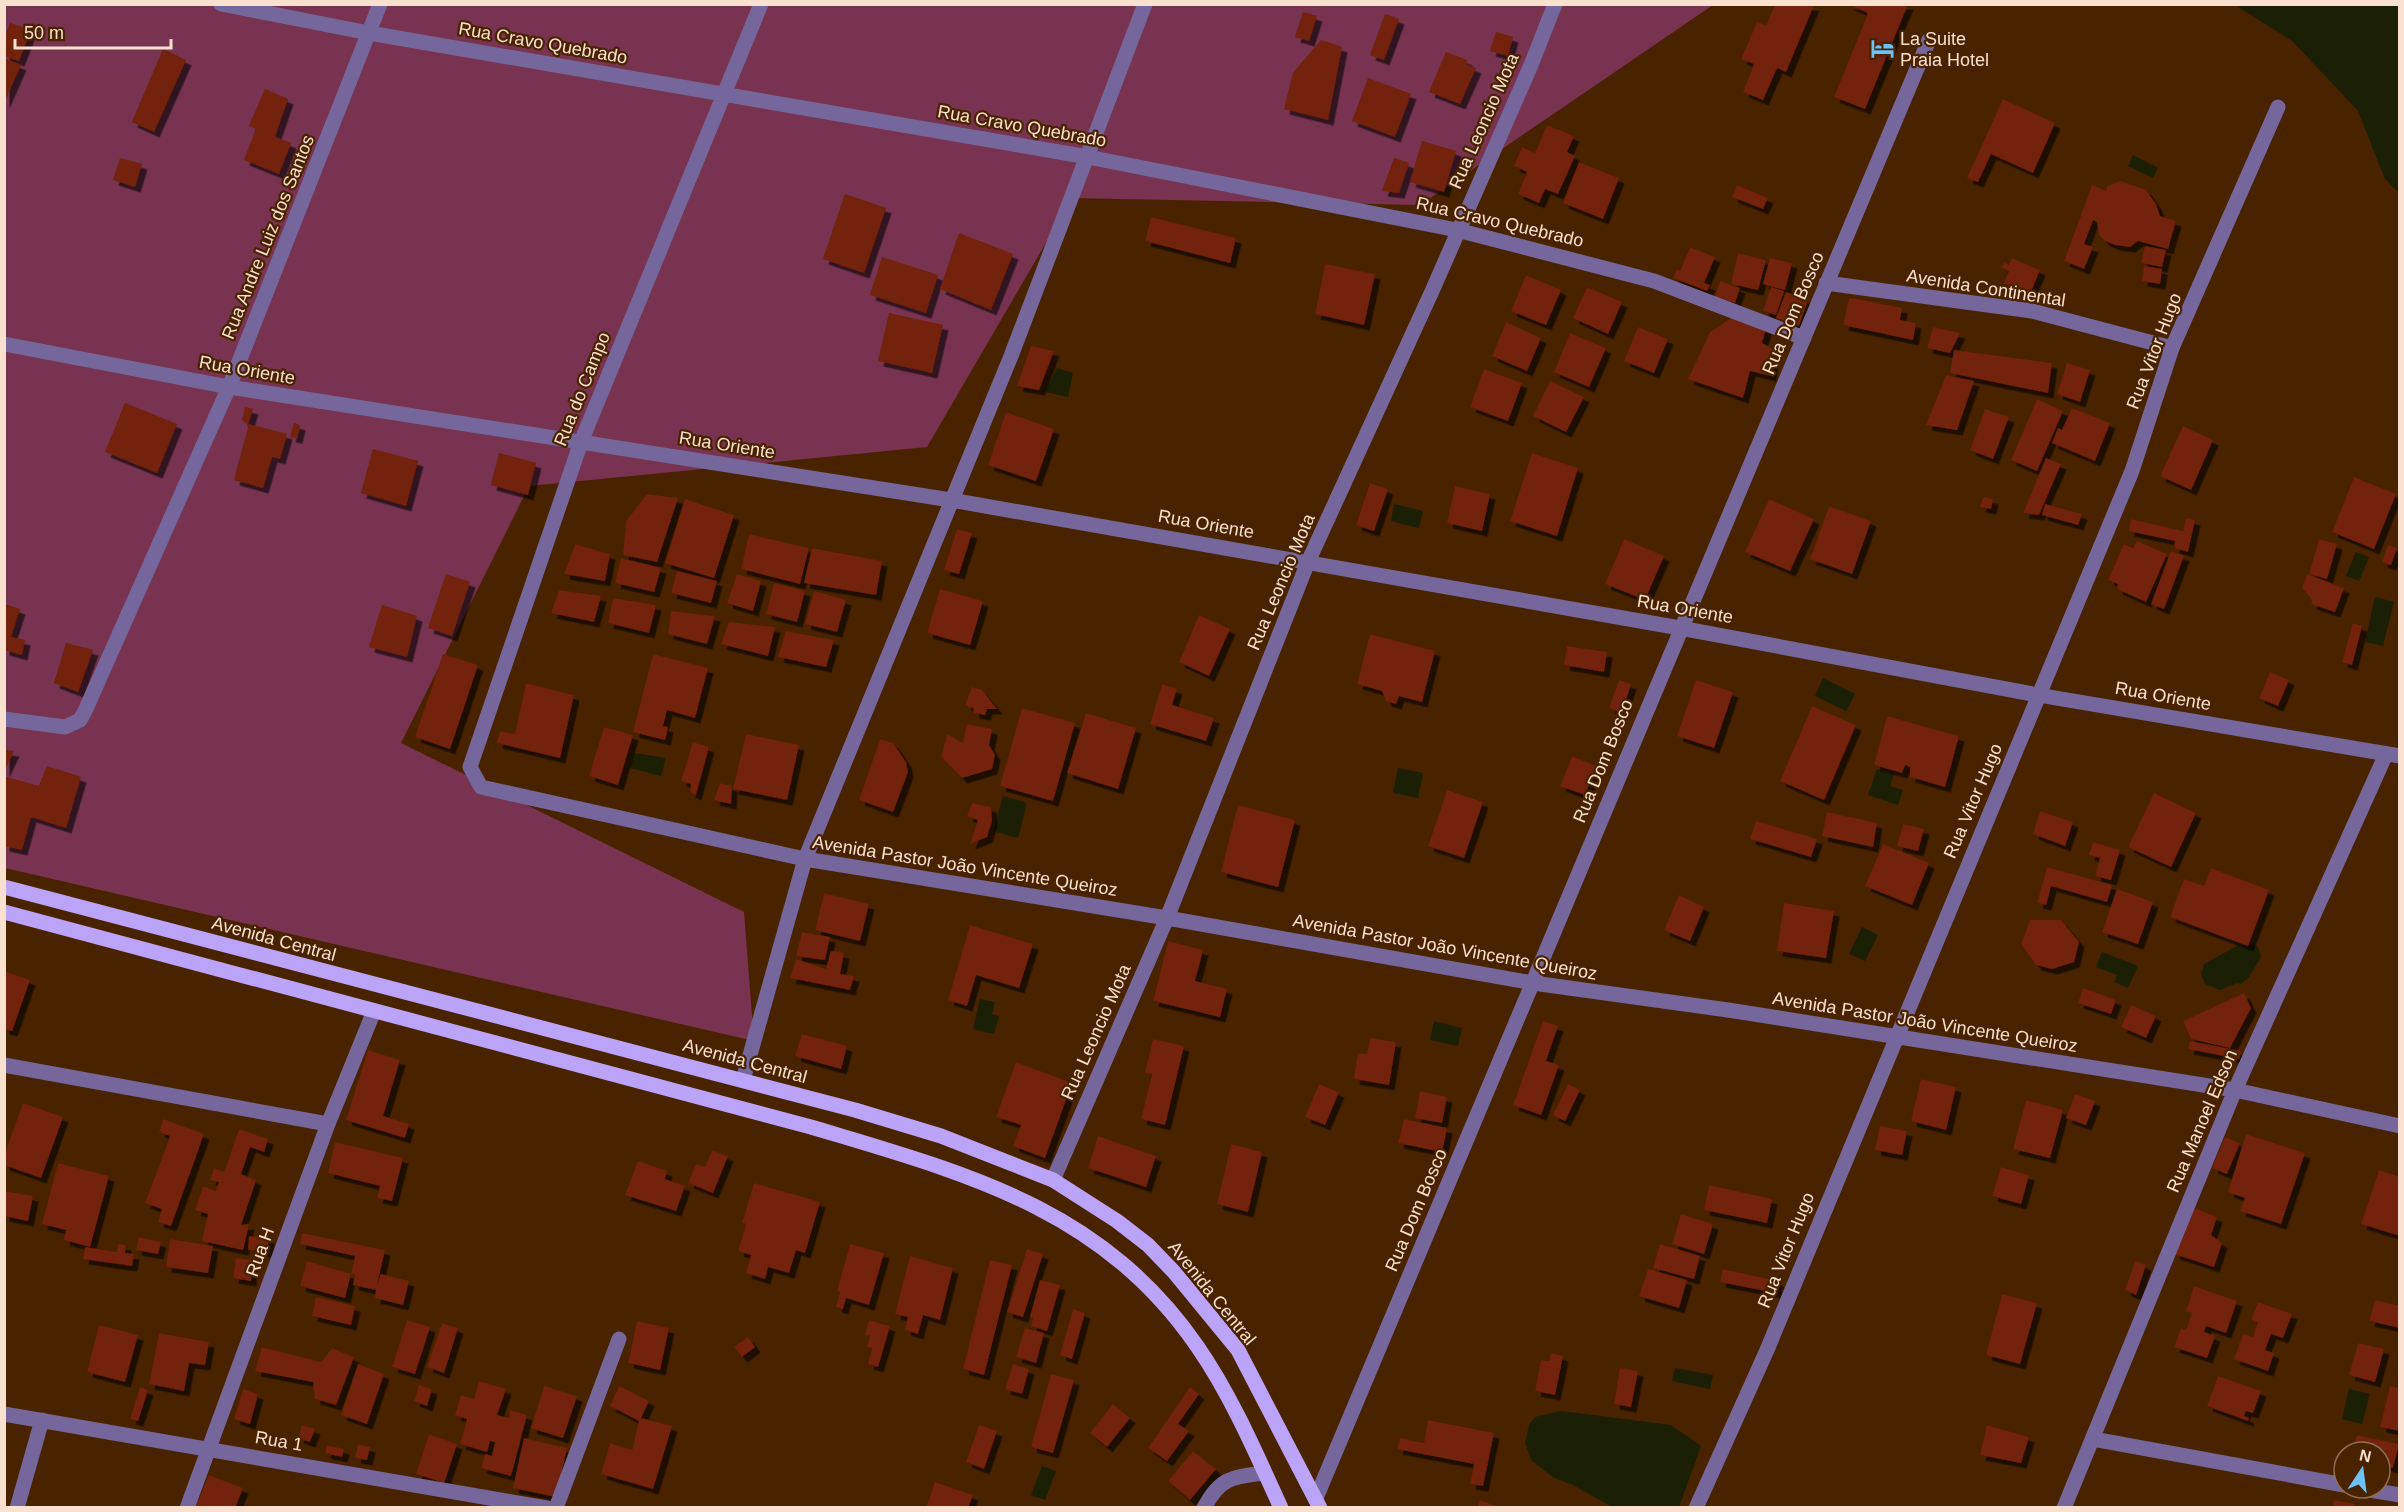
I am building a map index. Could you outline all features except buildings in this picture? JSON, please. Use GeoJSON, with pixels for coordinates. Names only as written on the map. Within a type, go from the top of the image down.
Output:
{"type":"FeatureCollection","features":[{"type":"Feature","properties":{"kind":"main road","name":"Avenida Central"},"geometry":{"type":"LineString","coordinates":[[4,887],[743,1080],[941,1136],[1053,1180],[1117,1221],[1148,1245],[1174,1272],[1238,1350],[1318,1503]]}},
{"type":"Feature","properties":{"kind":"main road"},"geometry":{"type":"LineString","coordinates":[[4,912],[811,1127],[991,1185],[1054,1215],[1110,1251],[1143,1279],[1199,1347],[1234,1411],[1281,1508]]}},
{"type":"Feature","properties":{"kind":"street","name":"Rua Cravo Quebrado"},"geometry":{"type":"LineString","coordinates":[[221,4],[369,33],[1088,157],[1457,230],[1654,281],[1804,338]]}},
{"type":"Feature","properties":{"kind":"street","name":"Rua Andre Luiz dos Santos"},"geometry":{"type":"LineString","coordinates":[[4,719],[65,727],[80,720],[85,711],[229,387],[380,4]]}},
{"type":"Feature","properties":{"kind":"street","name":"Rua do Campo"},"geometry":{"type":"LineString","coordinates":[[486,790],[476,783],[470,767],[581,442],[761,4]]}},
{"type":"Feature","properties":{"kind":"street"},"geometry":{"type":"LineString","coordinates":[[743,1080],[805,859],[1011,356],[1145,4]]}},
{"type":"Feature","properties":{"kind":"street","name":"Rua Leoncio Mota"},"geometry":{"type":"LineString","coordinates":[[1053,1180],[1167,918],[1308,562],[1433,289],[1457,230],[1532,65],[1555,4]]}},
{"type":"Feature","properties":{"kind":"street","name":"Rua Dom Bosco"},"geometry":{"type":"LineString","coordinates":[[1318,1503],[1680,628],[1929,39]]}},
{"type":"Feature","properties":{"kind":"street","name":"Rua Vitor Hugo"},"geometry":{"type":"LineString","coordinates":[[1696,1508],[1767,1350],[1894,1038],[2132,471],[2172,348],[2278,107]]}},
{"type":"Feature","properties":{"kind":"street","name":"Avenida Continental"},"geometry":{"type":"LineString","coordinates":[[1826,283],[2032,311],[2172,348]]}},
{"type":"Feature","properties":{"kind":"street","name":"Rua Oriente"},"geometry":{"type":"LineString","coordinates":[[4,344],[229,387],[951,500],[1680,628],[2038,695],[2393,755]]}},
{"type":"Feature","properties":{"kind":"street","name":"Rua Manoel Edson"},"geometry":{"type":"LineString","coordinates":[[2064,1508],[2235,1090],[2393,755]]}},
{"type":"Feature","properties":{"kind":"street","name":"Avenida Pastor João Vincente Queiroz"},"geometry":{"type":"LineString","coordinates":[[486,790],[805,859],[1167,918],[1533,983],[1728,1010],[2235,1090],[2400,1126]]}},
{"type":"Feature","properties":{"kind":"street","name":"Rua H"},"geometry":{"type":"LineString","coordinates":[[187,1508],[328,1124],[374,1011]]}},
{"type":"Feature","properties":{"kind":"street"},"geometry":{"type":"LineString","coordinates":[[4,1065],[328,1124]]}},
{"type":"Feature","properties":{"kind":"street"},"geometry":{"type":"LineString","coordinates":[[556,1508],[619,1339]]}},
{"type":"Feature","properties":{"kind":"street","name":"Rua 1"},"geometry":{"type":"LineString","coordinates":[[4,1414],[547,1508]]}},
{"type":"Feature","properties":{"kind":"street"},"geometry":{"type":"LineString","coordinates":[[17,1508],[42,1420]]}},
{"type":"Feature","properties":{"kind":"street"},"geometry":{"type":"LineString","coordinates":[[2093,1439],[2332,1483]]}},
{"type":"Feature","properties":{"kind":"street"},"geometry":{"type":"LineString","coordinates":[[1204,1508],[1211,1493],[1227,1478],[1264,1473]]}},
{"type":"Feature","properties":{"kind":"shaded area"},"geometry":{"type":"Polygon","coordinates":[[[5,5],[1713,5],[1420,205],[1072,198],[927,447],[529,486],[401,743],[744,912],[754,1041],[5,868],[5,5]]]}},
{"type":"Feature","properties":{"kind":"shaded area"},"geometry":{"type":"Polygon","coordinates":[[[2235,5],[2399,5],[2399,193],[2385,179],[2358,111],[2292,41],[2235,5]]]}},
{"type":"Feature","properties":{"kind":"shaded area"},"geometry":{"type":"Polygon","coordinates":[[[2133,155],[2158,168],[2153,178],[2128,166],[2133,155]]]}},
{"type":"Feature","properties":{"kind":"shaded area"},"geometry":{"type":"Polygon","coordinates":[[[1057,368],[1073,373],[1068,397],[1045,392],[1057,368]]]}},
{"type":"Feature","properties":{"kind":"shaded area"},"geometry":{"type":"Polygon","coordinates":[[[1394,504],[1423,511],[1419,528],[1391,521],[1394,504]]]}},
{"type":"Feature","properties":{"kind":"shaded area"},"geometry":{"type":"Polygon","coordinates":[[[2356,552],[2369,557],[2359,581],[2346,576],[2356,552]]]}},
{"type":"Feature","properties":{"kind":"shaded area"},"geometry":{"type":"Polygon","coordinates":[[[2375,597],[2394,602],[2383,646],[2365,642],[2375,597]]]}},
{"type":"Feature","properties":{"kind":"shaded area"},"geometry":{"type":"Polygon","coordinates":[[[1823,678],[1855,694],[1846,711],[1815,696],[1823,678]]]}},
{"type":"Feature","properties":{"kind":"shaded area"},"geometry":{"type":"Polygon","coordinates":[[[634,753],[666,758],[661,776],[630,768],[634,753]]]}},
{"type":"Feature","properties":{"kind":"shaded area"},"geometry":{"type":"Polygon","coordinates":[[[1398,768],[1423,773],[1418,798],[1393,793],[1398,768]]]}},
{"type":"Feature","properties":{"kind":"shaded area"},"geometry":{"type":"Polygon","coordinates":[[[1877,769],[1894,774],[1890,786],[1903,790],[1898,805],[1868,795],[1877,769]]]}},
{"type":"Feature","properties":{"kind":"shaded area"},"geometry":{"type":"Polygon","coordinates":[[[1003,796],[1027,803],[1018,838],[993,831],[1003,796]]]}},
{"type":"Feature","properties":{"kind":"shaded area"},"geometry":{"type":"Polygon","coordinates":[[[1862,927],[1878,935],[1865,961],[1849,954],[1862,927]]]}},
{"type":"Feature","properties":{"kind":"shaded area"},"geometry":{"type":"Polygon","coordinates":[[[2237,946],[2258,947],[2261,957],[2249,977],[2241,984],[2237,983],[2220,990],[2205,984],[2201,974],[2204,964],[2237,946]]]}},
{"type":"Feature","properties":{"kind":"shaded area"},"geometry":{"type":"Polygon","coordinates":[[[2102,952],[2138,966],[2128,988],[2114,982],[2117,975],[2096,967],[2102,952]]]}},
{"type":"Feature","properties":{"kind":"shaded area"},"geometry":{"type":"Polygon","coordinates":[[[980,999],[995,1002],[992,1014],[999,1016],[994,1034],[973,1029],[980,999]]]}},
{"type":"Feature","properties":{"kind":"shaded area"},"geometry":{"type":"Polygon","coordinates":[[[1434,1021],[1462,1028],[1458,1046],[1430,1040],[1434,1021]]]}},
{"type":"Feature","properties":{"kind":"shaded area"},"geometry":{"type":"Polygon","coordinates":[[[1675,1368],[1713,1375],[1710,1389],[1672,1381],[1675,1368]]]}},
{"type":"Feature","properties":{"kind":"shaded area"},"geometry":{"type":"Polygon","coordinates":[[[2349,1389],[2370,1394],[2362,1424],[2342,1419],[2349,1389]]]}},
{"type":"Feature","properties":{"kind":"shaded area"},"geometry":{"type":"Polygon","coordinates":[[[1561,1411],[1671,1425],[1701,1446],[1679,1507],[1612,1507],[1573,1485],[1554,1478],[1531,1460],[1525,1443],[1529,1425],[1535,1417],[1561,1411]]]}},
{"type":"Feature","properties":{"kind":"shaded area"},"geometry":{"type":"Polygon","coordinates":[[[1042,1466],[1056,1471],[1045,1500],[1031,1495],[1042,1466]]]}},
{"type":"Feature","properties":{"kind":"pier"},"geometry":{"type":"Polygon","coordinates":[[[2232,4],[2292,41],[2358,111],[2355,112],[2290,43],[2232,4]]]}},
{"type":"Feature","properties":{"kind":"place","name":"La Suite Praia Hotel"},"geometry":{"type":"Point","coordinates":[1882,49]}}]}
